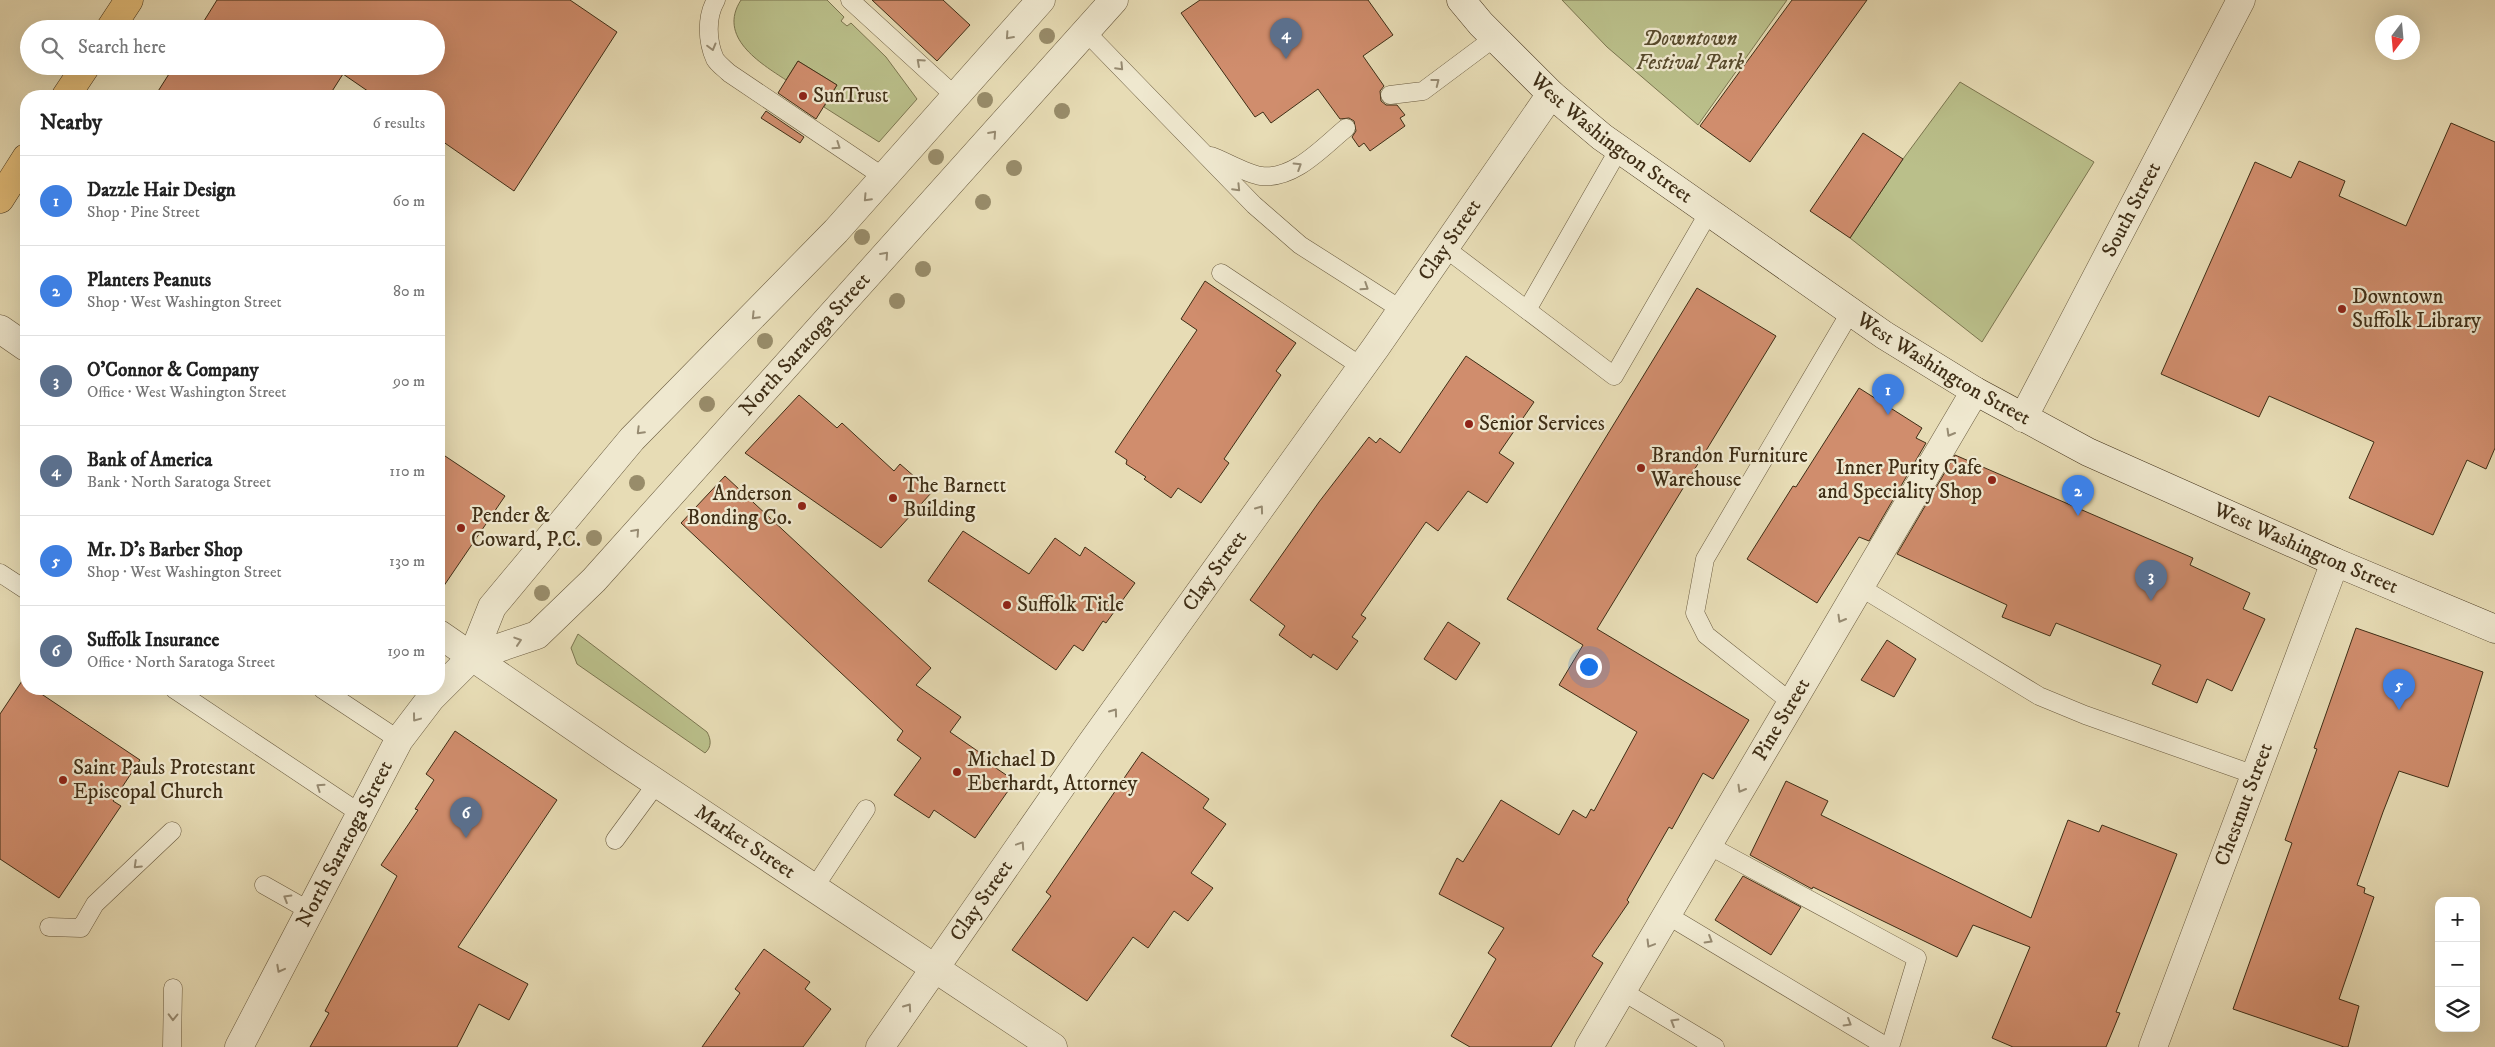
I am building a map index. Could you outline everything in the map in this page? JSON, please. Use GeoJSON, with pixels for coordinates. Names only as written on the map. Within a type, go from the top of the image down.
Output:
{"type":"FeatureCollection","features":[{"type":"Feature","properties":{"kind":"main road"},"geometry":{"type":"LineString","coordinates":[[116,20],[129,0]]}},
{"type":"Feature","properties":{"kind":"main road"},"geometry":{"type":"LineString","coordinates":[[70,90],[80,75]]}},
{"type":"Feature","properties":{"kind":"main road"},"geometry":{"type":"LineString","coordinates":[[4,185],[20,165]]}},
{"type":"Feature","properties":{"kind":"street","name":"North Saratoga Street"},"geometry":{"type":"LineString","coordinates":[[445,684],[472,656],[492,607],[632,439],[742,330],[885,178],[1041,0]]}},
{"type":"Feature","properties":{"kind":"street","name":"North Saratoga Street"},"geometry":{"type":"LineString","coordinates":[[472,656],[537,635],[594,580],[1114,0]]}},
{"type":"Feature","properties":{"kind":"street","name":"West Washington Street"},"geometry":{"type":"LineString","coordinates":[[1461,0],[1494,38],[1551,94],[1619,149],[1884,335],[1975,391],[2088,452],[2335,562],[2495,629]]}},
{"type":"Feature","properties":{"kind":"street","name":"South Street"},"geometry":{"type":"LineString","coordinates":[[2023,418],[2241,0]]}},
{"type":"Feature","properties":{"kind":"street","name":"Clay Street"},"geometry":{"type":"LineString","coordinates":[[880,1047],[1090,745],[1362,367],[1551,94]]}},
{"type":"Feature","properties":{"kind":"street"},"geometry":{"type":"LineString","coordinates":[[0,329],[20,343]]}},
{"type":"Feature","properties":{"kind":"street","name":"Pine Street"},"geometry":{"type":"LineString","coordinates":[[1589,1047],[1975,391]]}},
{"type":"Feature","properties":{"kind":"street","name":"Chestnut Street"},"geometry":{"type":"LineString","coordinates":[[2153,1047],[2335,562]]}},
{"type":"Feature","properties":{"kind":"street","name":"Market Street"},"geometry":{"type":"LineString","coordinates":[[445,638],[1053,1047]]}},
{"type":"Feature","properties":{"kind":"street","name":"North Saratoga Street"},"geometry":{"type":"LineString","coordinates":[[239,1047],[400,740],[434,695]]}},
{"type":"Feature","properties":{"kind":"lane"},"geometry":{"type":"LineString","coordinates":[[716,0],[712,7],[708,31],[715,60],[729,73],[885,178]]}},
{"type":"Feature","properties":{"kind":"lane"},"geometry":{"type":"LineString","coordinates":[[850,0],[955,96]]}},
{"type":"Feature","properties":{"kind":"lane"},"geometry":{"type":"LineString","coordinates":[[1086,32],[1254,205],[1300,245],[1402,310]]}},
{"type":"Feature","properties":{"kind":"lane"},"geometry":{"type":"LineString","coordinates":[[1390,95],[1423,91],[1494,38]]}},
{"type":"Feature","properties":{"kind":"lane"},"geometry":{"type":"LineString","coordinates":[[1204,152],[1260,176],[1283,175],[1308,159],[1346,128]]}},
{"type":"Feature","properties":{"kind":"lane"},"geometry":{"type":"LineString","coordinates":[[1527,310],[1619,149]]}},
{"type":"Feature","properties":{"kind":"lane"},"geometry":{"type":"LineString","coordinates":[[1445,248],[1614,376],[1709,212]]}},
{"type":"Feature","properties":{"kind":"lane"},"geometry":{"type":"LineString","coordinates":[[1221,273],[1362,367]]}},
{"type":"Feature","properties":{"kind":"lane"},"geometry":{"type":"LineString","coordinates":[[1792,703],[1706,635],[1695,613],[1705,559],[1851,311]]}},
{"type":"Feature","properties":{"kind":"lane"},"geometry":{"type":"LineString","coordinates":[[0,573],[20,586]]}},
{"type":"Feature","properties":{"kind":"lane"},"geometry":{"type":"LineString","coordinates":[[1860,587],[2039,696],[2085,715],[2255,775]]}},
{"type":"Feature","properties":{"kind":"lane"},"geometry":{"type":"LineString","coordinates":[[183,695],[361,814]]}},
{"type":"Feature","properties":{"kind":"lane"},"geometry":{"type":"LineString","coordinates":[[331,695],[400,740]]}},
{"type":"Feature","properties":{"kind":"lane"},"geometry":{"type":"LineString","coordinates":[[616,840],[657,782]]}},
{"type":"Feature","properties":{"kind":"lane"},"geometry":{"type":"LineString","coordinates":[[814,888],[866,809]]}},
{"type":"Feature","properties":{"kind":"lane"},"geometry":{"type":"LineString","coordinates":[[49,927],[81,928],[95,904],[172,831]]}},
{"type":"Feature","properties":{"kind":"lane"},"geometry":{"type":"LineString","coordinates":[[1667,915],[1889,1047],[1916,958],[1708,845]]}},
{"type":"Feature","properties":{"kind":"lane"},"geometry":{"type":"LineString","coordinates":[[264,885],[310,911]]}},
{"type":"Feature","properties":{"kind":"lane"},"geometry":{"type":"LineString","coordinates":[[172,1047],[173,988]]}},
{"type":"Feature","properties":{"kind":"lane"},"geometry":{"type":"LineString","coordinates":[[1622,990],[1715,1047]]}},
{"type":"Feature","properties":{"kind":"green space"},"geometry":{"type":"Polygon","coordinates":[[[741,0],[827,0],[844,17],[841,21],[847,26],[851,23],[886,57],[917,99],[879,142],[824,107],[837,85],[798,61],[786,80],[765,66],[745,48],[734,26],[735,13],[741,0]]]}},
{"type":"Feature","properties":{"kind":"green space","name":"Downtown Festival Park"},"geometry":{"type":"Polygon","coordinates":[[[1562,0],[1787,0],[1698,125],[1607,47],[1562,0]]]}},
{"type":"Feature","properties":{"kind":"green space"},"geometry":{"type":"Polygon","coordinates":[[[1960,82],[2094,162],[1982,342],[1850,238],[1903,159],[1960,82]]]}},
{"type":"Feature","properties":{"kind":"green space"},"geometry":{"type":"Polygon","coordinates":[[[578,634],[707,732],[710,743],[707,751],[705,753],[577,664],[571,648],[578,634]]]}},
{"type":"Feature","properties":{"kind":"building"},"geometry":{"type":"Polygon","coordinates":[[[217,0],[570,0],[617,32],[514,191],[445,143],[445,90],[366,90],[344,75],[445,75],[445,20],[205,20],[217,0]]]}},
{"type":"Feature","properties":{"kind":"building"},"geometry":{"type":"Polygon","coordinates":[[[872,0],[943,0],[970,25],[937,61],[872,0]]]}},
{"type":"Feature","properties":{"kind":"building"},"geometry":{"type":"Polygon","coordinates":[[[1200,0],[1368,0],[1393,35],[1363,56],[1384,86],[1380,91],[1381,101],[1386,105],[1397,105],[1405,115],[1400,118],[1405,126],[1370,151],[1364,143],[1359,147],[1352,137],[1356,131],[1354,121],[1349,118],[1340,119],[1318,89],[1271,123],[1263,112],[1255,117],[1181,13],[1200,0]]]}},
{"type":"Feature","properties":{"kind":"building"},"geometry":{"type":"Polygon","coordinates":[[[1792,0],[1867,0],[1750,162],[1700,126],[1792,0]]]}},
{"type":"Feature","properties":{"kind":"building"},"geometry":{"type":"Polygon","coordinates":[[[798,61],[837,85],[816,119],[778,93],[798,61]]]}},
{"type":"Feature","properties":{"kind":"building"},"geometry":{"type":"Polygon","coordinates":[[[168,75],[342,75],[333,90],[159,90],[168,75]]]}},
{"type":"Feature","properties":{"kind":"building"},"geometry":{"type":"Polygon","coordinates":[[[766,111],[804,137],[800,143],[761,118],[766,111]]]}},
{"type":"Feature","properties":{"kind":"building","name":"Downtown Suffolk Library"},"geometry":{"type":"Polygon","coordinates":[[[2451,123],[2495,142],[2495,448],[2486,469],[2467,460],[2433,535],[2349,498],[2374,442],[2269,396],[2259,417],[2161,374],[2255,162],[2291,178],[2299,161],[2345,181],[2339,196],[2406,226],[2451,123]]]}},
{"type":"Feature","properties":{"kind":"building"},"geometry":{"type":"Polygon","coordinates":[[[1863,133],[1903,159],[1850,238],[1810,211],[1863,133]]]}},
{"type":"Feature","properties":{"kind":"building"},"geometry":{"type":"Polygon","coordinates":[[[1205,281],[1296,343],[1276,371],[1281,375],[1224,459],[1229,463],[1201,503],[1178,488],[1171,498],[1144,479],[1146,477],[1126,464],[1127,460],[1115,452],[1197,330],[1181,319],[1205,281]]]}},
{"type":"Feature","properties":{"kind":"building"},"geometry":{"type":"Polygon","coordinates":[[[1697,288],[1776,336],[1597,629],[1749,720],[1713,779],[1703,773],[1672,829],[1669,827],[1627,900],[1629,902],[1592,956],[1603,963],[1551,1047],[1470,1047],[1451,1036],[1496,959],[1488,953],[1504,928],[1439,894],[1457,858],[1463,862],[1501,800],[1559,835],[1573,810],[1586,818],[1591,809],[1594,811],[1637,732],[1559,685],[1583,645],[1507,599],[1697,288]]]}},
{"type":"Feature","properties":{"kind":"building"},"geometry":{"type":"Polygon","coordinates":[[[1466,356],[1534,402],[1499,453],[1514,463],[1487,503],[1468,491],[1438,531],[1426,522],[1361,615],[1366,618],[1352,637],[1358,641],[1337,670],[1313,654],[1311,658],[1279,635],[1285,626],[1250,600],[1319,502],[1369,437],[1376,443],[1380,438],[1400,453],[1466,356]]]}},
{"type":"Feature","properties":{"kind":"building"},"geometry":{"type":"Polygon","coordinates":[[[1859,388],[1922,428],[1916,438],[1926,443],[1869,541],[1859,537],[1817,603],[1747,559],[1793,486],[1796,487],[1859,388]]]}},
{"type":"Feature","properties":{"kind":"building","name":"The Barnett Building"},"geometry":{"type":"Polygon","coordinates":[[[799,395],[837,428],[842,423],[894,471],[900,464],[932,492],[881,548],[745,453],[799,395]]]}},
{"type":"Feature","properties":{"kind":"building"},"geometry":{"type":"Polygon","coordinates":[[[1955,455],[2193,558],[2190,565],[2250,593],[2243,609],[2265,619],[2232,691],[2207,679],[2197,703],[2152,684],[2161,665],[2056,623],[2050,636],[2002,617],[2007,605],[1897,554],[1955,455]]]}},
{"type":"Feature","properties":{"kind":"building","name":"Pender & Coward, P.C."},"geometry":{"type":"Polygon","coordinates":[[[445,456],[505,496],[445,584],[445,456]]]}},
{"type":"Feature","properties":{"kind":"building"},"geometry":{"type":"Polygon","coordinates":[[[725,476],[931,668],[916,685],[961,717],[950,732],[992,761],[990,764],[1015,781],[975,838],[934,810],[929,818],[894,795],[921,758],[897,740],[903,731],[681,523],[725,476]]]}},
{"type":"Feature","properties":{"kind":"building"},"geometry":{"type":"Polygon","coordinates":[[[963,531],[1029,574],[1055,538],[1080,556],[1085,547],[1135,583],[1106,623],[1103,621],[1083,651],[1074,645],[1056,670],[928,581],[963,531]]]}},
{"type":"Feature","properties":{"kind":"building"},"geometry":{"type":"Polygon","coordinates":[[[1448,622],[1480,643],[1456,680],[1424,659],[1448,622]]]}},
{"type":"Feature","properties":{"kind":"building"},"geometry":{"type":"Polygon","coordinates":[[[2356,628],[2483,672],[2448,787],[2399,771],[2383,812],[2357,885],[2365,888],[2364,893],[2374,897],[2339,999],[2359,1006],[2348,1047],[2344,1047],[2233,1009],[2292,843],[2285,840],[2317,749],[2314,748],[2356,628]]]}},
{"type":"Feature","properties":{"kind":"building"},"geometry":{"type":"Polygon","coordinates":[[[1887,640],[1916,659],[1894,697],[1861,680],[1887,640]]]}},
{"type":"Feature","properties":{"kind":"building","name":"Saint Pauls Protestant Episcopal Church"},"geometry":{"type":"Polygon","coordinates":[[[20,684],[20,695],[43,695],[140,760],[113,801],[121,806],[59,898],[0,859],[0,714],[20,684]]]}},
{"type":"Feature","properties":{"kind":"building"},"geometry":{"type":"Polygon","coordinates":[[[455,731],[557,800],[458,947],[528,984],[509,1020],[479,1004],[457,1047],[310,1047],[329,1013],[325,1011],[397,876],[381,865],[418,810],[415,809],[434,780],[426,774],[455,731]]]}},
{"type":"Feature","properties":{"kind":"building"},"geometry":{"type":"Polygon","coordinates":[[[1142,752],[1209,799],[1203,808],[1226,824],[1191,873],[1213,888],[1188,921],[1174,911],[1148,948],[1133,937],[1087,1001],[1012,950],[1051,896],[1046,892],[1142,752]]]}},
{"type":"Feature","properties":{"kind":"building"},"geometry":{"type":"Polygon","coordinates":[[[1786,781],[1828,801],[1821,815],[2031,918],[2068,820],[2099,832],[2102,825],[2177,854],[2116,1012],[2120,1013],[2106,1047],[2013,1047],[1992,1038],[2030,947],[1973,925],[1957,957],[1813,887],[1812,889],[1750,855],[1786,781]]]}},
{"type":"Feature","properties":{"kind":"building"},"geometry":{"type":"Polygon","coordinates":[[[1743,876],[1801,907],[1771,955],[1715,920],[1743,876]]]}},
{"type":"Feature","properties":{"kind":"building"},"geometry":{"type":"Polygon","coordinates":[[[764,949],[810,982],[805,989],[831,1009],[803,1047],[702,1047],[740,993],[735,989],[764,949]]]}},
{"type":"Feature","properties":{"kind":"place","name":"Bank of America"},"geometry":{"type":"Point","coordinates":[1286,59]}},
{"type":"Feature","properties":{"kind":"place","name":"SunTrust"},"geometry":{"type":"Point","coordinates":[803,96]}},
{"type":"Feature","properties":{"kind":"place","name":"Downtown Suffolk Library"},"geometry":{"type":"Point","coordinates":[2342,309]}},
{"type":"Feature","properties":{"kind":"place","name":"Dazzle Hair Design"},"geometry":{"type":"Point","coordinates":[1888,415]}},
{"type":"Feature","properties":{"kind":"place","name":"Senior Services"},"geometry":{"type":"Point","coordinates":[1469,424]}},
{"type":"Feature","properties":{"kind":"place","name":"Brandon Furniture Warehouse"},"geometry":{"type":"Point","coordinates":[1641,468]}},
{"type":"Feature","properties":{"kind":"place","name":"Inner Purity Cafe and Speciality Shop"},"geometry":{"type":"Point","coordinates":[1992,480]}},
{"type":"Feature","properties":{"kind":"place","name":"The Barnett Building"},"geometry":{"type":"Point","coordinates":[893,498]}},
{"type":"Feature","properties":{"kind":"place","name":"Anderson Bonding Co."},"geometry":{"type":"Point","coordinates":[802,506]}},
{"type":"Feature","properties":{"kind":"place","name":"Planters Peanuts"},"geometry":{"type":"Point","coordinates":[2078,516]}},
{"type":"Feature","properties":{"kind":"place","name":"Pender & Coward, P.C."},"geometry":{"type":"Point","coordinates":[461,528]}},
{"type":"Feature","properties":{"kind":"place","name":"O'Connor & Company"},"geometry":{"type":"Point","coordinates":[2151,601]}},
{"type":"Feature","properties":{"kind":"place","name":"Suffolk Title"},"geometry":{"type":"Point","coordinates":[1007,605]}},
{"type":"Feature","properties":{"kind":"place","name":"Mr. D's Barber Shop"},"geometry":{"type":"Point","coordinates":[2399,710]}},
{"type":"Feature","properties":{"kind":"place","name":"Michael D Eberhardt, Attorney"},"geometry":{"type":"Point","coordinates":[957,772]}},
{"type":"Feature","properties":{"kind":"place","name":"Saint Pauls Protestant Episcopal Church"},"geometry":{"type":"Point","coordinates":[63,780]}},
{"type":"Feature","properties":{"kind":"place","name":"Suffolk Insurance"},"geometry":{"type":"Point","coordinates":[466,838]}}]}
